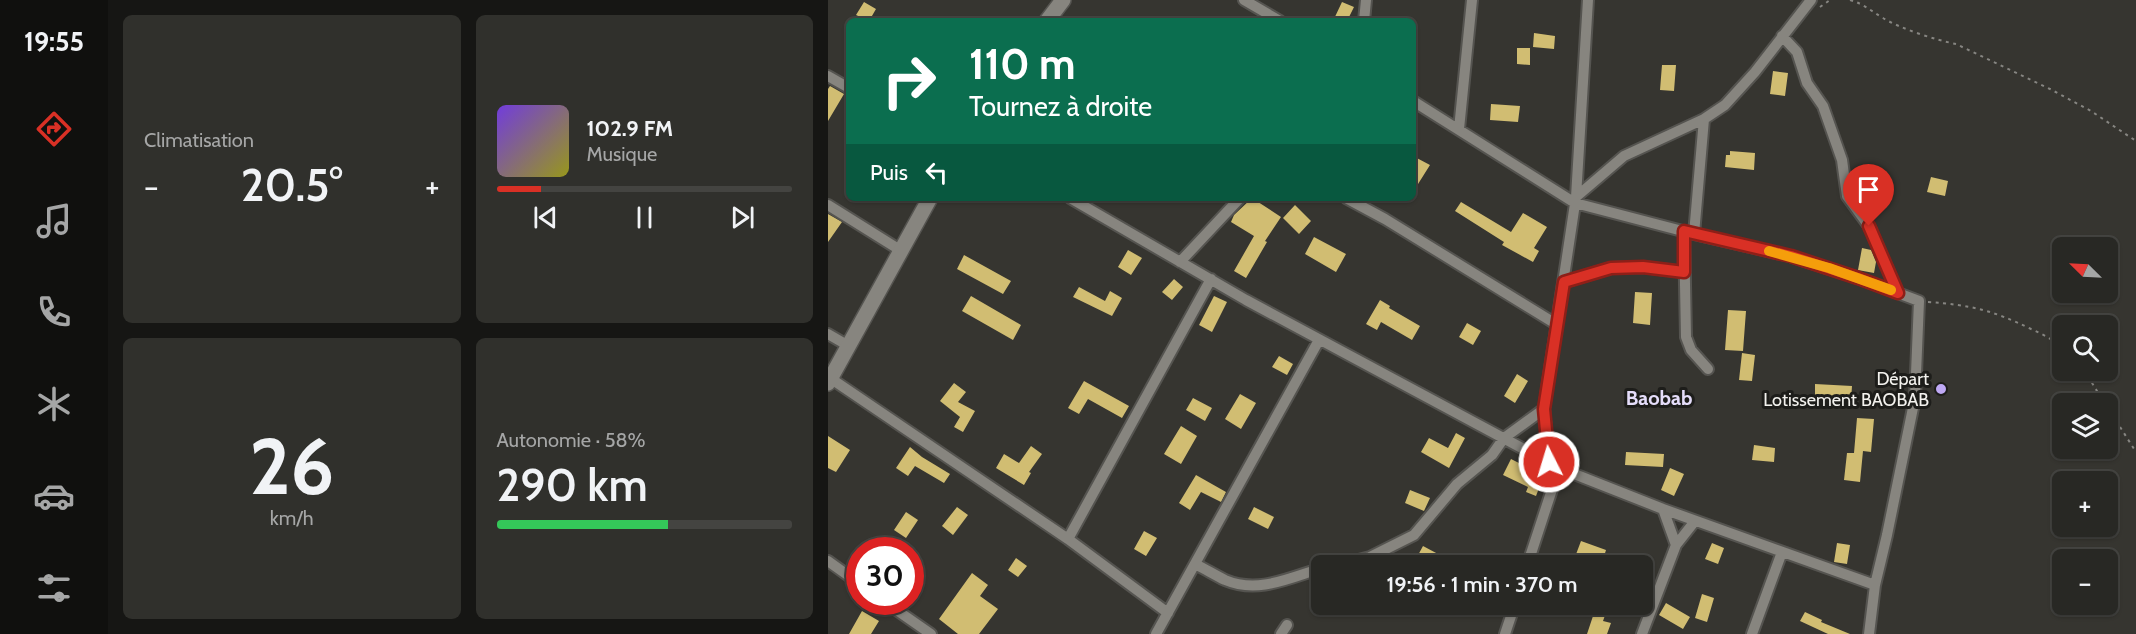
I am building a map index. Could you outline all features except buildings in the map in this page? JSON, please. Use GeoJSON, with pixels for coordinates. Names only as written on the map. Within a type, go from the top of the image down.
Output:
{"type":"FeatureCollection","features":[{"type":"Feature","properties":{"kind":"street"},"geometry":{"type":"LineString","coordinates":[[1049,18],[1063,0]]}},
{"type":"Feature","properties":{"kind":"street"},"geometry":{"type":"LineString","coordinates":[[1244,0],[1275,18]]}},
{"type":"Feature","properties":{"kind":"street"},"geometry":{"type":"LineString","coordinates":[[1364,18],[1366,0]]}},
{"type":"Feature","properties":{"kind":"street"},"geometry":{"type":"LineString","coordinates":[[1459,129],[1472,0]]}},
{"type":"Feature","properties":{"kind":"street"},"geometry":{"type":"LineString","coordinates":[[1549,462],[1544,409],[1576,200],[1588,0]]}},
{"type":"Feature","properties":{"kind":"street"},"geometry":{"type":"LineString","coordinates":[[1799,0],[1800,14]]}},
{"type":"Feature","properties":{"kind":"street"},"geometry":{"type":"LineString","coordinates":[[1576,200],[1624,156],[1704,119],[1725,105],[1755,72],[1810,0]]}},
{"type":"Feature","properties":{"kind":"street"},"geometry":{"type":"LineString","coordinates":[[1782,36],[1797,52],[1807,83],[1823,106],[1842,160],[1847,196],[1869,226],[1898,293]]}},
{"type":"Feature","properties":{"kind":"street"},"geometry":{"type":"LineString","coordinates":[[828,76],[846,86]]}},
{"type":"Feature","properties":{"kind":"street"},"geometry":{"type":"LineString","coordinates":[[1416,103],[1576,200],[1689,233],[1791,256],[1919,301],[1915,398],[1875,585],[1869,634]]}},
{"type":"Feature","properties":{"kind":"street"},"geometry":{"type":"LineString","coordinates":[[1704,119],[1684,272],[1686,337],[1690,350],[1708,369]]}},
{"type":"Feature","properties":{"kind":"street"},"geometry":{"type":"LineString","coordinates":[[928,201],[829,380],[1068,539],[1168,613]]}},
{"type":"Feature","properties":{"kind":"street"},"geometry":{"type":"LineString","coordinates":[[1075,201],[1319,340],[1559,468],[1663,510],[1875,585]]}},
{"type":"Feature","properties":{"kind":"street"},"geometry":{"type":"LineString","coordinates":[[1180,262],[1237,201]]}},
{"type":"Feature","properties":{"kind":"street"},"geometry":{"type":"LineString","coordinates":[[1352,201],[1557,324]]}},
{"type":"Feature","properties":{"kind":"street"},"geometry":{"type":"LineString","coordinates":[[828,204],[900,250]]}},
{"type":"Feature","properties":{"kind":"street"},"geometry":{"type":"LineString","coordinates":[[1564,282],[1611,268],[1643,267],[1684,272]]}},
{"type":"Feature","properties":{"kind":"street"},"geometry":{"type":"LineString","coordinates":[[1068,539],[1211,279]]}},
{"type":"Feature","properties":{"kind":"street"},"geometry":{"type":"LineString","coordinates":[[828,334],[848,345]]}},
{"type":"Feature","properties":{"kind":"street"},"geometry":{"type":"LineString","coordinates":[[1156,634],[1319,340]]}},
{"type":"Feature","properties":{"kind":"street"},"geometry":{"type":"LineString","coordinates":[[1374,555],[1414,535],[1457,484],[1492,454],[1504,438],[1544,409]]}},
{"type":"Feature","properties":{"kind":"street"},"geometry":{"type":"LineString","coordinates":[[1531,555],[1559,468]]}},
{"type":"Feature","properties":{"kind":"street"},"geometry":{"type":"LineString","coordinates":[[1663,510],[1676,545]]}},
{"type":"Feature","properties":{"kind":"street"},"geometry":{"type":"LineString","coordinates":[[1642,634],[1676,545],[1695,521]]}},
{"type":"Feature","properties":{"kind":"street"},"geometry":{"type":"LineString","coordinates":[[1752,634],[1782,552]]}},
{"type":"Feature","properties":{"kind":"street"},"geometry":{"type":"LineString","coordinates":[[828,561],[846,574]]}},
{"type":"Feature","properties":{"kind":"street"},"geometry":{"type":"LineString","coordinates":[[1195,564],[1226,580],[1257,587],[1273,585],[1311,572]]}},
{"type":"Feature","properties":{"kind":"street"},"geometry":{"type":"LineString","coordinates":[[904,615],[931,634]]}},
{"type":"Feature","properties":{"kind":"street"},"geometry":{"type":"LineString","coordinates":[[1505,634],[1511,615]]}},
{"type":"Feature","properties":{"kind":"path"},"geometry":{"type":"LineString","coordinates":[[1850,0],[1863,3],[1884,19],[1940,41],[1956,44],[2050,89],[2091,111],[2136,141]]}},
{"type":"Feature","properties":{"kind":"path"},"geometry":{"type":"LineString","coordinates":[[1919,301],[1981,308],[2019,323],[2052,341]]}},
{"type":"Feature","properties":{"kind":"path"},"geometry":{"type":"LineString","coordinates":[[2118,424],[2136,452]]}},
{"type":"Feature","properties":{"kind":"slow traffic"},"geometry":{"type":"LineString","coordinates":[[1769,251],[1829,268],[1891,290]]}},
{"type":"Feature","properties":{"kind":"place","name":"Départ Lotissement BAOBAB"},"geometry":{"type":"Point","coordinates":[1941,389]}},
{"type":"Feature","properties":{"kind":"district","name":"Baobab"},"geometry":{"type":"Point","coordinates":[1659,398]}},
{"type":"Feature","properties":{"kind":"route"},"geometry":{"type":"LineString","coordinates":[[1549,462],[1544,409],[1564,282],[1611,268],[1643,267],[1684,272],[1684,231],[1791,256],[1898,293],[1869,226]]}}]}
